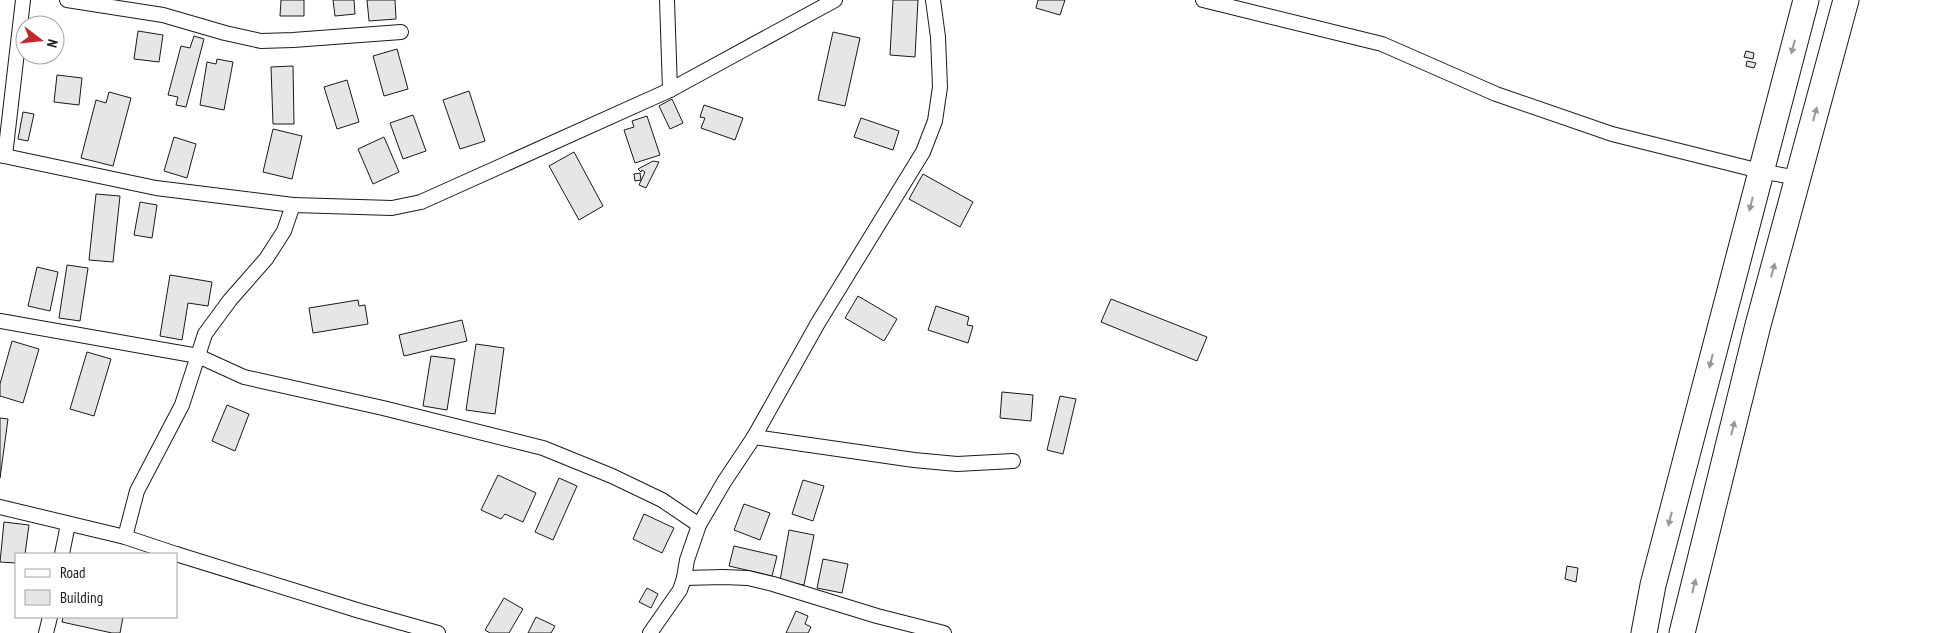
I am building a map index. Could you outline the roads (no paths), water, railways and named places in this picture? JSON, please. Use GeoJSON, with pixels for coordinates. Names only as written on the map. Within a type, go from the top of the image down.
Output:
{"type":"FeatureCollection","features":[{"type":"Feature","properties":{"kind":"highway"},"geometry":{"type":"LineString","coordinates":[[1644,633],[1653,585],[1806,0]]}},
{"type":"Feature","properties":{"kind":"highway"},"geometry":{"type":"LineString","coordinates":[[1682,633],[1758,325],[1846,0]]}},
{"type":"Feature","properties":{"kind":"street"},"geometry":{"type":"LineString","coordinates":[[23,0],[3,156],[156,188],[294,205],[392,208],[421,202],[670,90],[835,0]]}},
{"type":"Feature","properties":{"kind":"street"},"geometry":{"type":"LineString","coordinates":[[66,0],[163,15],[225,33],[262,40],[293,40],[401,32]]}},
{"type":"Feature","properties":{"kind":"street"},"geometry":{"type":"LineString","coordinates":[[667,0],[670,90]]}},
{"type":"Feature","properties":{"kind":"street"},"geometry":{"type":"LineString","coordinates":[[650,633],[680,590],[687,560],[699,525],[724,482],[754,437],[818,323],[923,152],[935,121],[940,87],[938,37],[933,0]]}},
{"type":"Feature","properties":{"kind":"street"},"geometry":{"type":"LineString","coordinates":[[1203,0],[1382,44],[1496,94],[1604,131],[1760,171],[1798,178]]}},
{"type":"Feature","properties":{"kind":"street"},"geometry":{"type":"LineString","coordinates":[[125,538],[138,492],[182,405],[205,334],[230,300],[266,259],[284,231],[294,205]]}},
{"type":"Feature","properties":{"kind":"street"},"geometry":{"type":"LineString","coordinates":[[0,321],[198,356],[244,377],[383,408],[543,448],[612,476],[654,496],[699,525]]}},
{"type":"Feature","properties":{"kind":"street"},"geometry":{"type":"LineString","coordinates":[[754,437],[914,460],[956,464],[1013,461]]}},
{"type":"Feature","properties":{"kind":"street"},"geometry":{"type":"LineString","coordinates":[[0,507],[125,538],[173,553]]}},
{"type":"Feature","properties":{"kind":"street"},"geometry":{"type":"LineString","coordinates":[[62,553],[68,524]]}},
{"type":"Feature","properties":{"kind":"street"},"geometry":{"type":"LineString","coordinates":[[178,555],[438,633]]}},
{"type":"Feature","properties":{"kind":"street"},"geometry":{"type":"LineString","coordinates":[[684,578],[723,576],[748,578],[877,616],[944,633]]}},
{"type":"Feature","properties":{"kind":"street"},"geometry":{"type":"LineString","coordinates":[[46,633],[50,618]]}}]}
